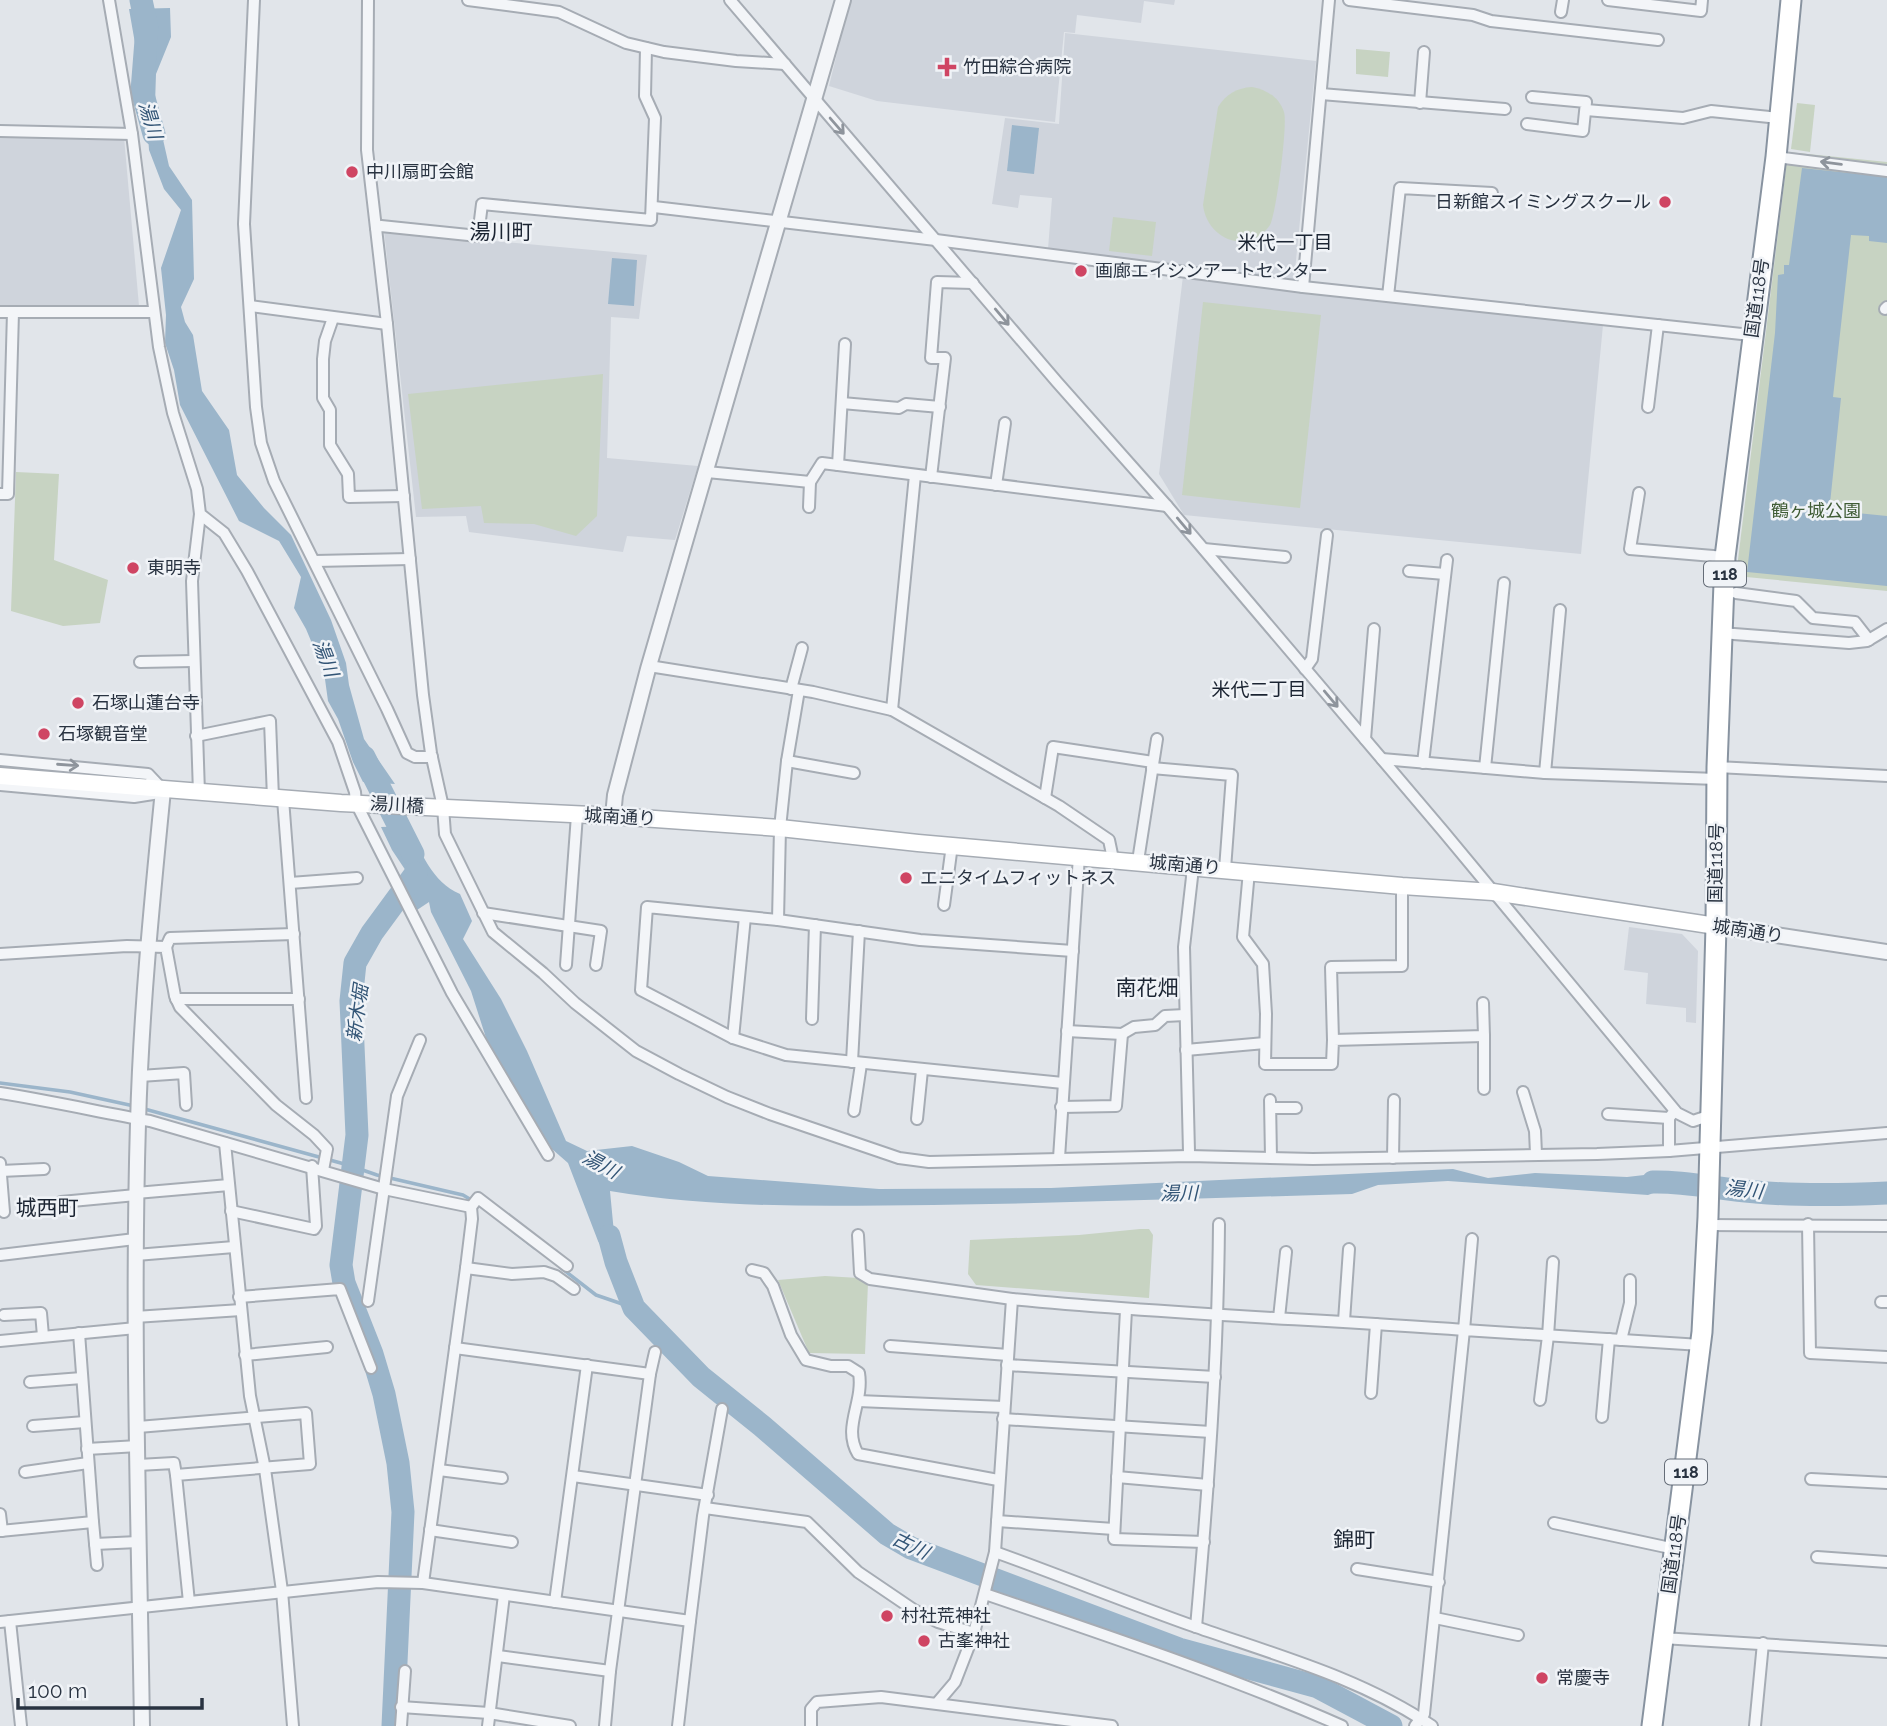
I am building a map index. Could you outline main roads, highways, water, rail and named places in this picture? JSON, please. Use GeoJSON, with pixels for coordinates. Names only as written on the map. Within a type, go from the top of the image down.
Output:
{"type":"FeatureCollection","features":[{"type":"Feature","properties":{"kind":"highway","name":"国道118号"},"geometry":{"type":"LineString","coordinates":[[1652,1726],[1701,1345],[1708,1221],[1717,773],[1725,557],[1751,335],[1776,157],[1791,0]]}},
{"type":"Feature","properties":{"kind":"main road","name":"湯川橋"},"geometry":{"type":"LineString","coordinates":[[0,776],[199,793],[440,807]]}},
{"type":"Feature","properties":{"kind":"main road","name":"城南通り"},"geometry":{"type":"LineString","coordinates":[[440,807],[780,828],[1402,886],[1493,892],[1716,926]]}},
{"type":"Feature","properties":{"kind":"water"},"geometry":{"type":"Polygon","coordinates":[[[170,8],[171,37],[156,74],[155,104],[169,166],[192,200],[194,279],[181,307],[185,322],[193,335],[202,391],[229,430],[237,475],[291,535],[331,620],[346,663],[349,685],[364,739],[395,784],[363,782],[328,701],[324,672],[294,608],[301,577],[279,541],[239,521],[180,405],[174,370],[165,343],[166,315],[161,268],[181,210],[164,189],[149,150],[146,106],[129,9],[170,8]]]}},
{"type":"Feature","properties":{"kind":"water"},"geometry":{"type":"Polygon","coordinates":[[[1012,125],[1039,128],[1034,174],[1007,171],[1012,125]]]}},
{"type":"Feature","properties":{"kind":"water","name":"鶴ヶ城公園"},"geometry":{"type":"Polygon","coordinates":[[[1802,168],[1887,177],[1887,243],[1869,241],[1869,236],[1851,235],[1833,397],[1841,398],[1829,513],[1846,516],[1847,512],[1887,516],[1887,586],[1747,572],[1775,333],[1778,275],[1784,274],[1784,265],[1789,265],[1802,168]]]}},
{"type":"Feature","properties":{"kind":"water"},"geometry":{"type":"Polygon","coordinates":[[[612,258],[637,260],[634,306],[608,304],[612,258]]]}},
{"type":"Feature","properties":{"kind":"water"},"geometry":{"type":"Polygon","coordinates":[[[408,826],[435,874],[450,889],[460,894],[472,921],[463,939],[501,999],[566,1141],[587,1151],[632,1146],[679,1162],[708,1176],[879,1189],[1051,1188],[1453,1169],[1488,1178],[1535,1173],[1627,1177],[1653,1174],[1673,1175],[1684,1182],[1648,1195],[1448,1181],[1378,1185],[1352,1194],[853,1206],[730,1204],[610,1191],[618,1275],[598,1241],[568,1163],[552,1149],[487,1041],[471,991],[431,912],[429,902],[414,912],[399,886],[408,874],[381,827],[408,826]]]}},
{"type":"Feature","properties":{"kind":"waterway","name":"湯川"},"geometry":{"type":"LineString","coordinates":[[141,0],[147,28],[142,91],[154,134]]}},
{"type":"Feature","properties":{"kind":"waterway","name":"湯川"},"geometry":{"type":"LineString","coordinates":[[364,757],[413,854]]}},
{"type":"Feature","properties":{"kind":"waterway","name":"新木堀"},"geometry":{"type":"LineString","coordinates":[[393,1726],[403,1512],[398,1463],[384,1394],[372,1354],[344,1283],[341,1265],[357,1135],[351,1001],[355,963],[372,933],[416,873]]}},
{"type":"Feature","properties":{"kind":"waterway"},"geometry":{"type":"LineString","coordinates":[[0,1083],[70,1092],[134,1106]]}},
{"type":"Feature","properties":{"kind":"waterway"},"geometry":{"type":"LineString","coordinates":[[141,1108],[377,1175],[463,1195],[473,1201]]}},
{"type":"Feature","properties":{"kind":"waterway","name":"湯川"},"geometry":{"type":"LineString","coordinates":[[1653,1182],[1789,1194],[1887,1193]]}},
{"type":"Feature","properties":{"kind":"waterway"},"geometry":{"type":"LineString","coordinates":[[513,1231],[535,1248]]}},
{"type":"Feature","properties":{"kind":"waterway","name":"古川"},"geometry":{"type":"LineString","coordinates":[[609,1236],[634,1308],[701,1377],[887,1534],[911,1548],[1179,1649],[1318,1687],[1391,1726]]}},
{"type":"Feature","properties":{"kind":"waterway"},"geometry":{"type":"LineString","coordinates":[[560,1267],[596,1295],[634,1308]]}},
{"type":"Feature","properties":{"kind":"place","name":"竹田綜合病院"},"geometry":{"type":"Point","coordinates":[947,67]}},
{"type":"Feature","properties":{"kind":"place","name":"中川扇町会館"},"geometry":{"type":"Point","coordinates":[352,172]}},
{"type":"Feature","properties":{"kind":"place","name":"日新館スイミングスクール"},"geometry":{"type":"Point","coordinates":[1665,202]}},
{"type":"Feature","properties":{"kind":"place","name":"画廊エイシンアートセンター"},"geometry":{"type":"Point","coordinates":[1081,271]}},
{"type":"Feature","properties":{"kind":"place","name":"東明寺"},"geometry":{"type":"Point","coordinates":[133,568]}},
{"type":"Feature","properties":{"kind":"place","name":"石塚山蓮台寺"},"geometry":{"type":"Point","coordinates":[78,703]}},
{"type":"Feature","properties":{"kind":"place","name":"石塚観音堂"},"geometry":{"type":"Point","coordinates":[44,734]}},
{"type":"Feature","properties":{"kind":"place","name":"エニタイムフィットネス"},"geometry":{"type":"Point","coordinates":[906,878]}},
{"type":"Feature","properties":{"kind":"place","name":"村社荒神社"},"geometry":{"type":"Point","coordinates":[887,1616]}},
{"type":"Feature","properties":{"kind":"place","name":"古峯神社"},"geometry":{"type":"Point","coordinates":[924,1641]}},
{"type":"Feature","properties":{"kind":"place","name":"常慶寺"},"geometry":{"type":"Point","coordinates":[1542,1678]}},
{"type":"Feature","properties":{"kind":"district","name":"湯川町"},"geometry":{"type":"Point","coordinates":[501,232]}},
{"type":"Feature","properties":{"kind":"district","name":"米代一丁目"},"geometry":{"type":"Point","coordinates":[1285,242]}},
{"type":"Feature","properties":{"kind":"district","name":"米代二丁目"},"geometry":{"type":"Point","coordinates":[1259,689]}},
{"type":"Feature","properties":{"kind":"district","name":"南花畑"},"geometry":{"type":"Point","coordinates":[1147,988]}},
{"type":"Feature","properties":{"kind":"district","name":"城西町"},"geometry":{"type":"Point","coordinates":[47,1208]}},
{"type":"Feature","properties":{"kind":"district","name":"錦町"},"geometry":{"type":"Point","coordinates":[1354,1540]}}]}
